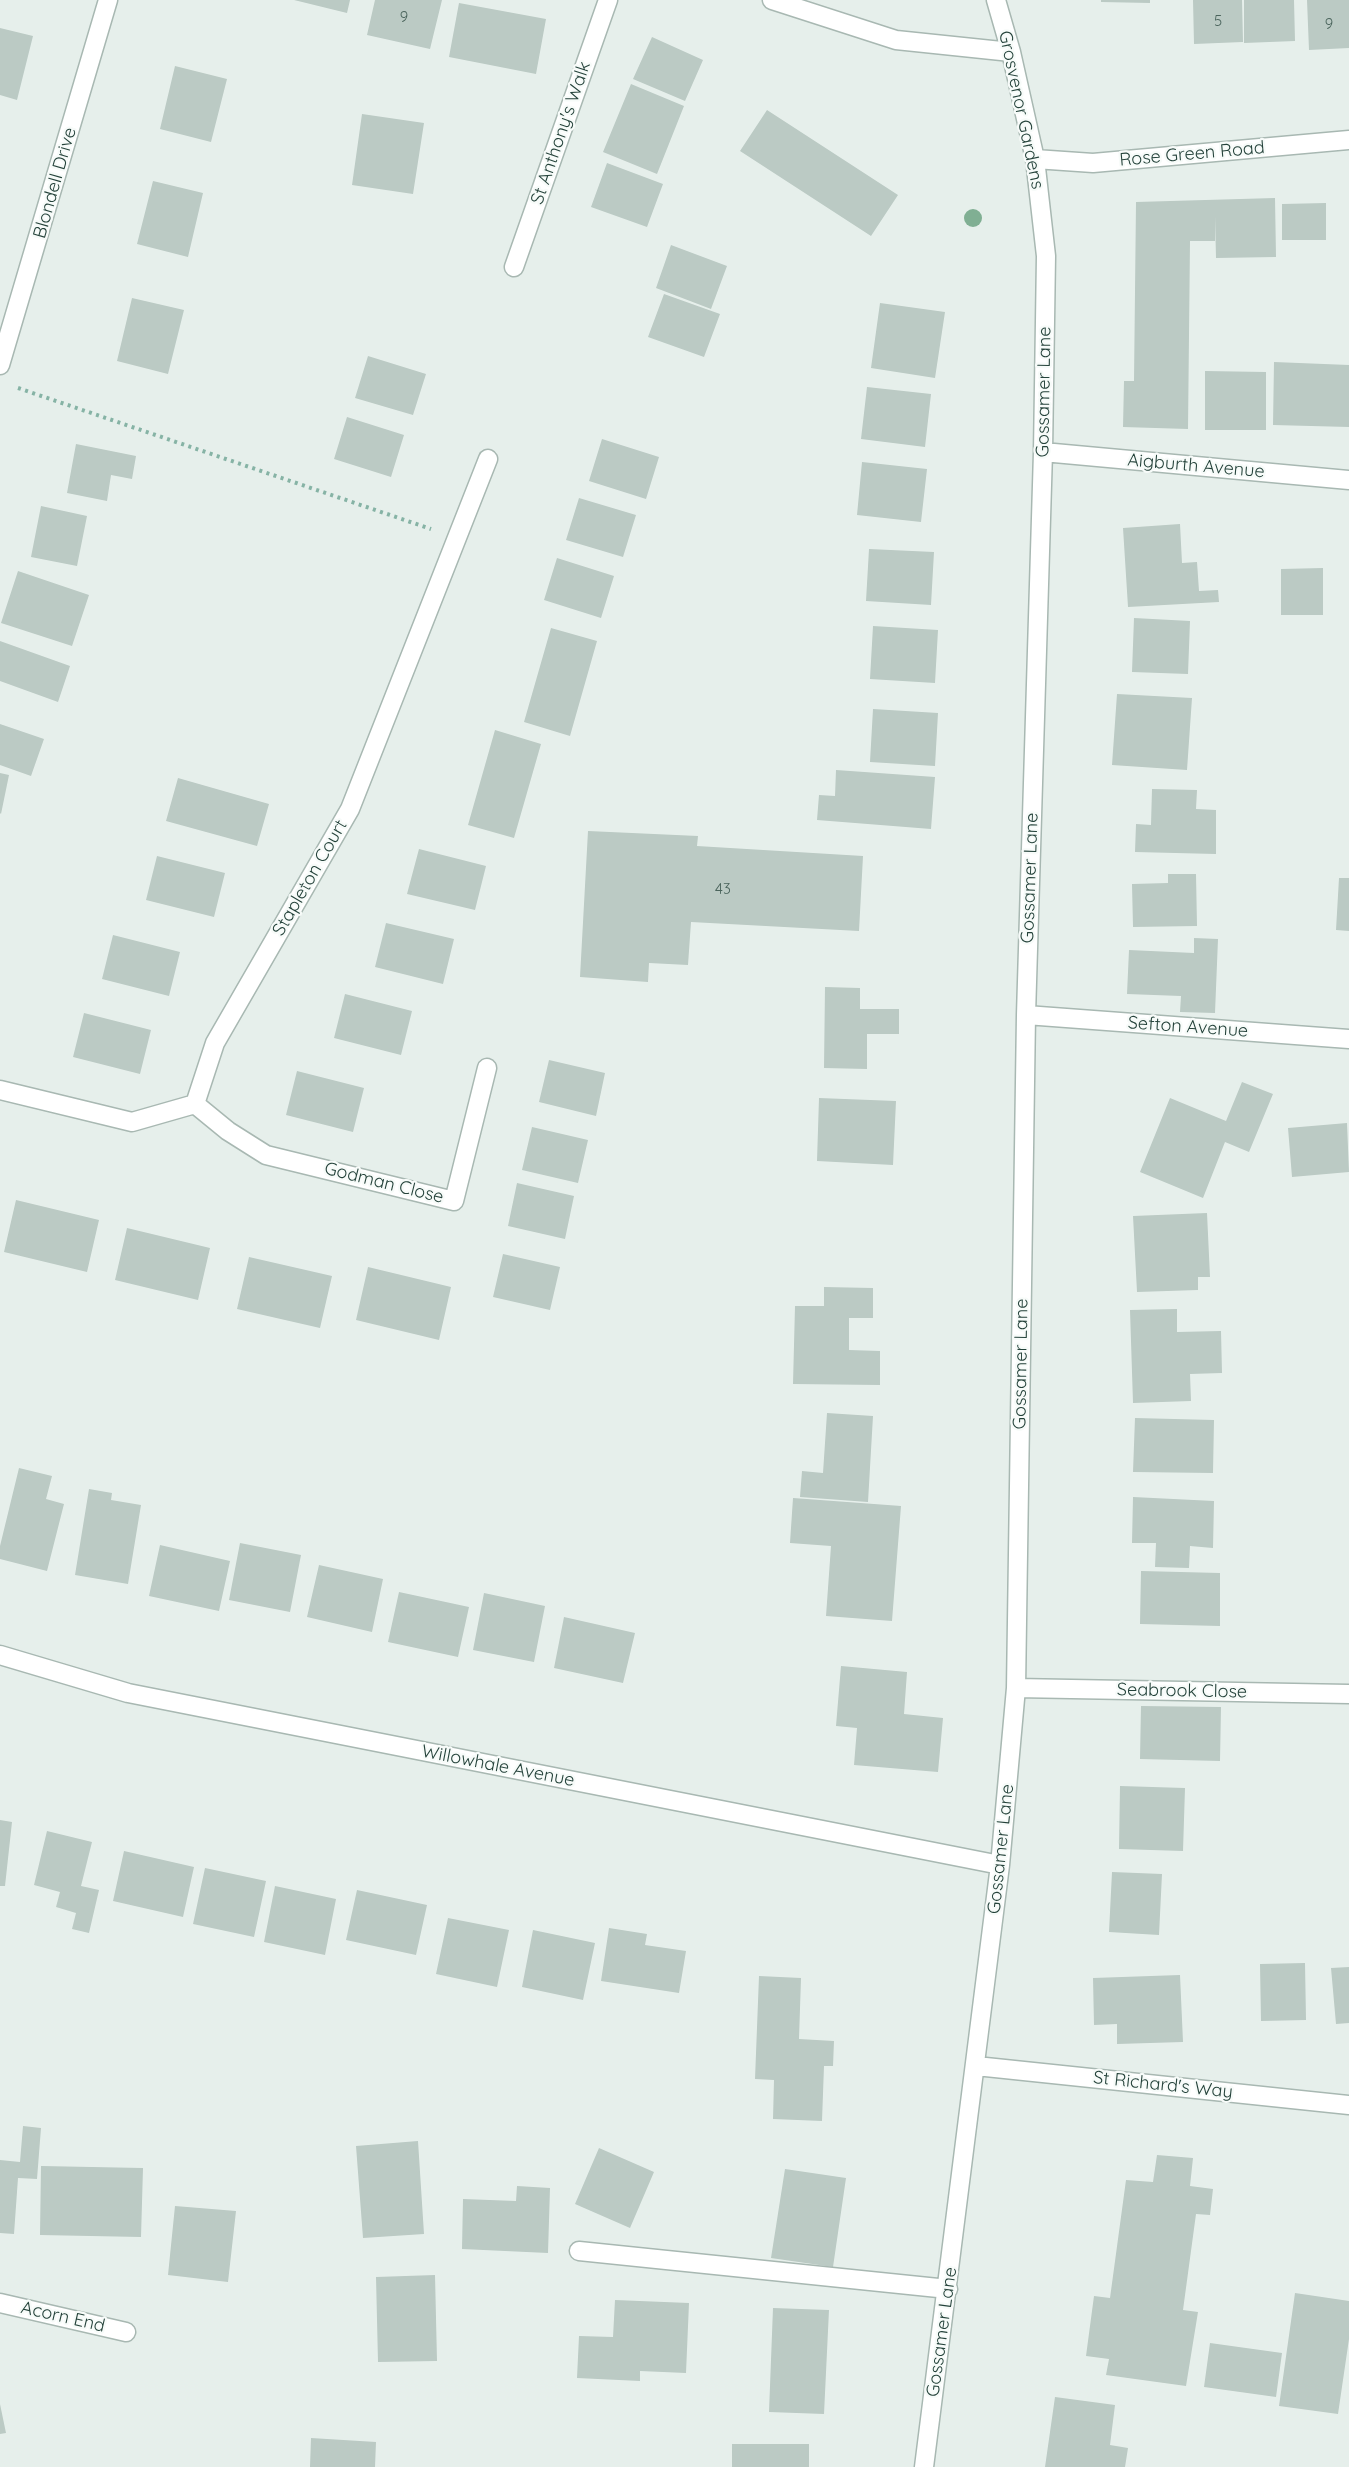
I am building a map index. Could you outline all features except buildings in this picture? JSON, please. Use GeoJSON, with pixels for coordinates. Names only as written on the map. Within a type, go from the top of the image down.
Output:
{"type":"FeatureCollection","features":[{"type":"Feature","properties":{"kind":"street","name":"Blondell Drive"},"geometry":{"type":"LineString","coordinates":[[0,365],[7,317],[108,0]]}},
{"type":"Feature","properties":{"kind":"street","name":"St Anthony's Walk"},"geometry":{"type":"LineString","coordinates":[[514,267],[608,0]]}},
{"type":"Feature","properties":{"kind":"street"},"geometry":{"type":"LineString","coordinates":[[772,0],[896,40],[1011,52]]}},
{"type":"Feature","properties":{"kind":"street","name":"Grosvenor Gardens"},"geometry":{"type":"LineString","coordinates":[[996,0],[1011,52],[1035,159],[1046,256]]}},
{"type":"Feature","properties":{"kind":"street","name":"Rose Green Road"},"geometry":{"type":"LineString","coordinates":[[1035,159],[1093,163],[1349,140]]}},
{"type":"Feature","properties":{"kind":"street","name":"Gossamer Lane"},"geometry":{"type":"LineString","coordinates":[[924,2467],[1000,1865],[1016,1688],[1026,1015],[1043,452],[1046,256]]}},
{"type":"Feature","properties":{"kind":"street","name":"Aigburth Avenue"},"geometry":{"type":"LineString","coordinates":[[1043,452],[1349,480]]}},
{"type":"Feature","properties":{"kind":"street","name":"Stapleton Court"},"geometry":{"type":"LineString","coordinates":[[195,1104],[215,1043],[350,809],[488,459]]}},
{"type":"Feature","properties":{"kind":"street","name":"Sefton Avenue"},"geometry":{"type":"LineString","coordinates":[[1026,1015],[1349,1039]]}},
{"type":"Feature","properties":{"kind":"street","name":"Godman Close"},"geometry":{"type":"LineString","coordinates":[[195,1104],[228,1131],[266,1155],[454,1200],[487,1068]]}},
{"type":"Feature","properties":{"kind":"street"},"geometry":{"type":"LineString","coordinates":[[0,1090],[132,1122],[195,1104]]}},
{"type":"Feature","properties":{"kind":"street","name":"Willowhale Avenue"},"geometry":{"type":"LineString","coordinates":[[0,1654],[128,1693],[1000,1865]]}},
{"type":"Feature","properties":{"kind":"street","name":"Seabrook Close"},"geometry":{"type":"LineString","coordinates":[[1016,1688],[1349,1694]]}},
{"type":"Feature","properties":{"kind":"street","name":"St Richard's Way"},"geometry":{"type":"LineString","coordinates":[[976,2066],[1349,2105]]}},
{"type":"Feature","properties":{"kind":"street"},"geometry":{"type":"LineString","coordinates":[[579,2251],[948,2289]]}},
{"type":"Feature","properties":{"kind":"street","name":"Acorn End"},"geometry":{"type":"LineString","coordinates":[[0,2303],[126,2332]]}},
{"type":"Feature","properties":{"kind":"path"},"geometry":{"type":"LineString","coordinates":[[11,386],[457,538]]}}]}
